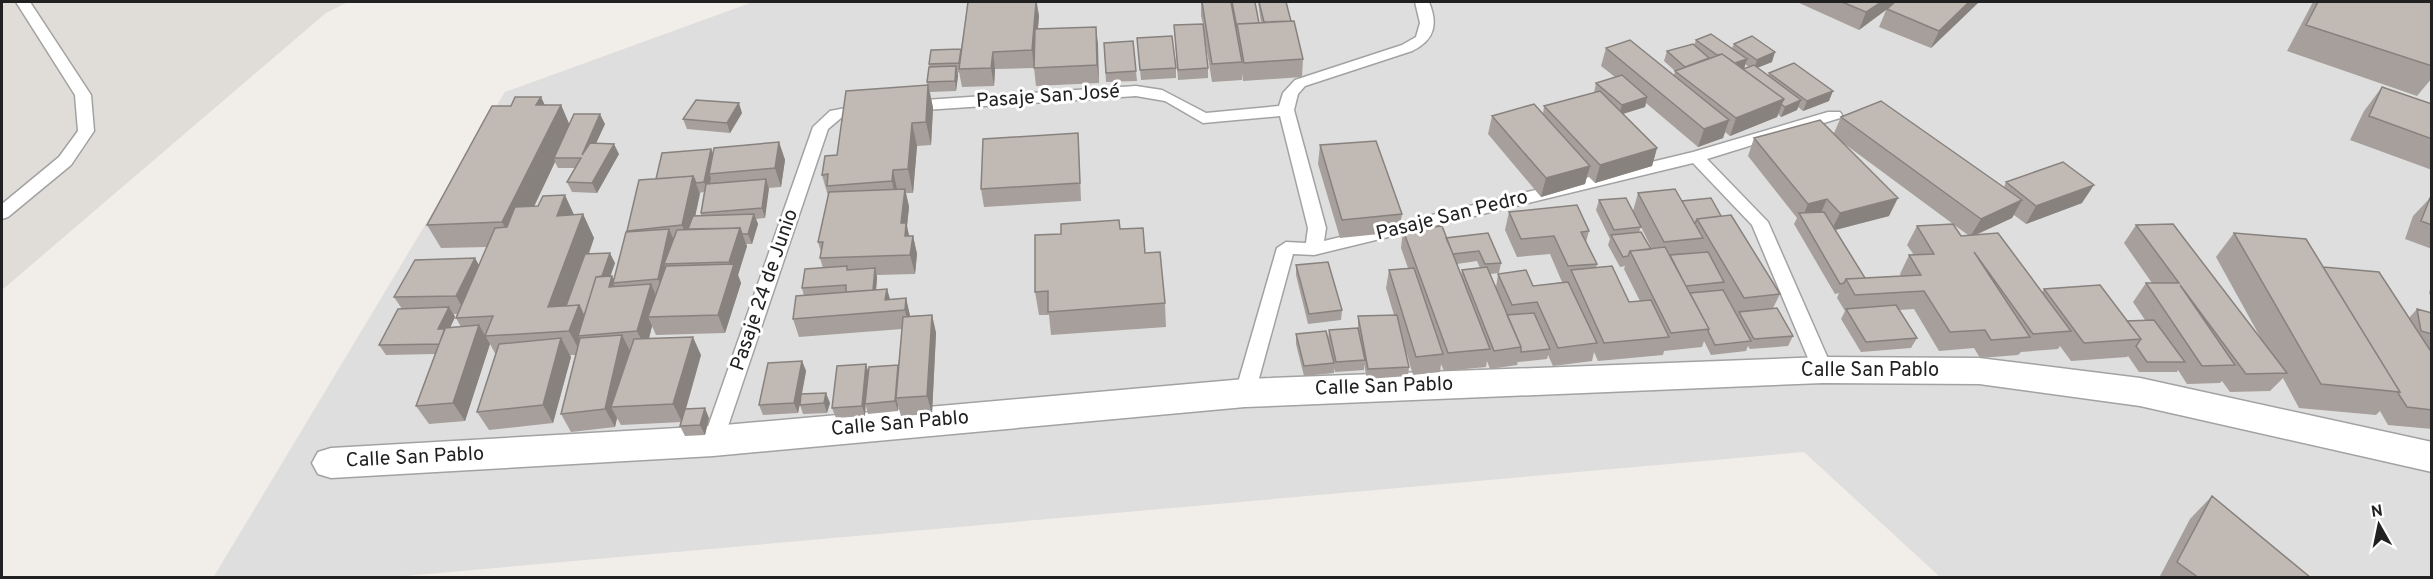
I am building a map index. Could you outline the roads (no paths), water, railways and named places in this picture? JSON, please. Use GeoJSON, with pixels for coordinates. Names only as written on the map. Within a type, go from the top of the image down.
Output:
{"type":"FeatureCollection","features":[{"type":"Feature","properties":{"kind":"street","name":"Calle San Pablo"},"geometry":{"type":"LineString","coordinates":[[331,463],[713,441],[1245,393],[1823,370],[1979,370],[2140,392],[2432,456]]}},
{"type":"Feature","properties":{"kind":"lane"},"geometry":{"type":"LineString","coordinates":[[2,213],[65,161],[86,130],[83,95],[23,2]]}},
{"type":"Feature","properties":{"kind":"lane"},"geometry":{"type":"LineString","coordinates":[[1314,249],[1317,228],[1286,110],[1291,93],[1300,83],[1407,48],[1421,41],[1427,33],[1429,18],[1422,2]]}},
{"type":"Feature","properties":{"kind":"lane","name":"Pasaje San José"},"geometry":{"type":"LineString","coordinates":[[816,140],[821,127],[836,114],[892,107],[1136,91],[1156,93],[1170,98],[1203,118],[1286,110]]}},
{"type":"Feature","properties":{"kind":"lane","name":"Pasaje San Pedro"},"geometry":{"type":"LineString","coordinates":[[1245,393],[1286,248],[1314,249],[1696,157],[1834,115]]}},
{"type":"Feature","properties":{"kind":"lane","name":"Pasaje 24 de Junio"},"geometry":{"type":"LineString","coordinates":[[713,441],[816,140]]}},
{"type":"Feature","properties":{"kind":"lane"},"geometry":{"type":"LineString","coordinates":[[1696,157],[1759,222],[1823,370]]}}]}
